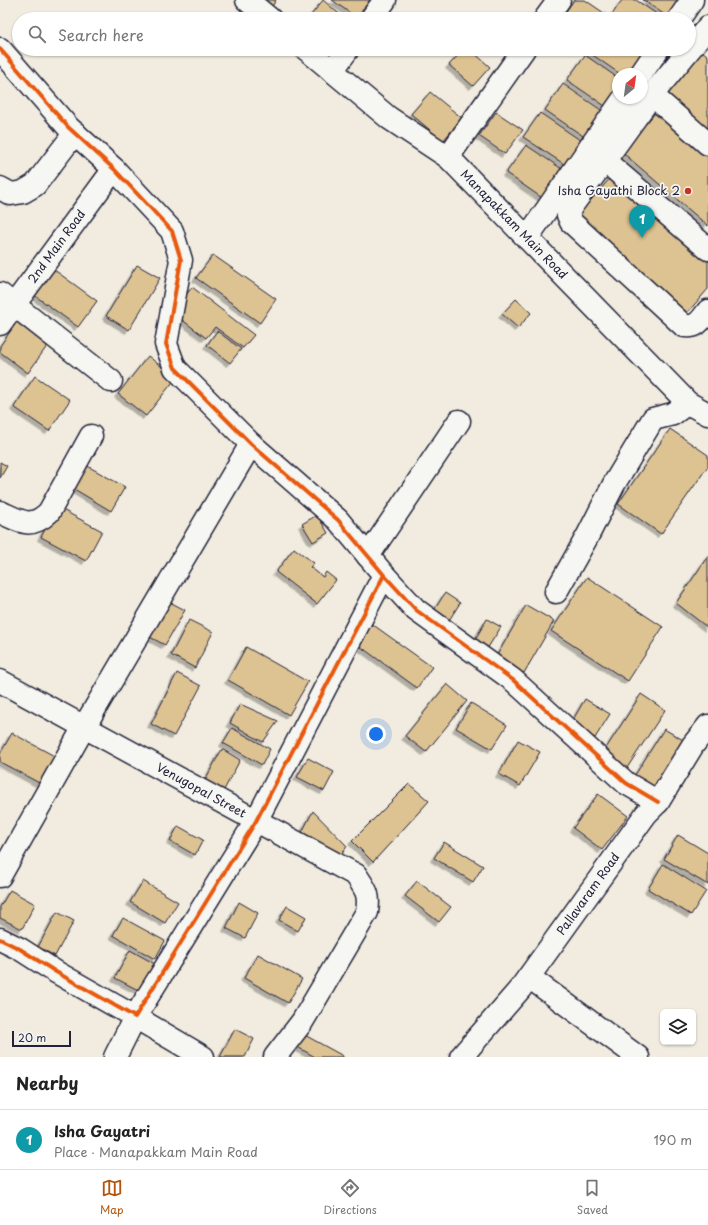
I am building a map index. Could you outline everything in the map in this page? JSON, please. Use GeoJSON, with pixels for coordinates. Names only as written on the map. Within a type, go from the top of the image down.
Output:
{"type":"FeatureCollection","features":[{"type":"Feature","properties":{"kind":"street"},"geometry":{"type":"LineString","coordinates":[[247,0],[262,12]]}},
{"type":"Feature","properties":{"kind":"street"},"geometry":{"type":"LineString","coordinates":[[376,12],[385,0]]}},
{"type":"Feature","properties":{"kind":"street"},"geometry":{"type":"LineString","coordinates":[[550,12],[559,0]]}},
{"type":"Feature","properties":{"kind":"street"},"geometry":{"type":"LineString","coordinates":[[684,12],[692,0]]}},
{"type":"Feature","properties":{"kind":"street"},"geometry":{"type":"LineString","coordinates":[[696,47],[705,37]]}},
{"type":"Feature","properties":{"kind":"street"},"geometry":{"type":"LineString","coordinates":[[0,49],[75,133],[114,169],[172,231],[181,260],[166,344],[175,368],[251,444],[338,520],[384,575],[416,610],[512,680],[626,783],[658,802]]}},
{"type":"Feature","properties":{"kind":"street","name":"Manapakkam Main Road"},"geometry":{"type":"LineString","coordinates":[[314,56],[389,118],[448,157],[688,403],[708,414]]}},
{"type":"Feature","properties":{"kind":"street"},"geometry":{"type":"LineString","coordinates":[[332,71],[343,56]]}},
{"type":"Feature","properties":{"kind":"street"},"geometry":{"type":"LineString","coordinates":[[448,157],[519,56]]}},
{"type":"Feature","properties":{"kind":"street"},"geometry":{"type":"LineString","coordinates":[[644,68],[653,56]]}},
{"type":"Feature","properties":{"kind":"street"},"geometry":{"type":"LineString","coordinates":[[688,56],[652,95],[571,207],[568,215],[571,222],[684,326],[690,327],[696,324],[708,311]]}},
{"type":"Feature","properties":{"kind":"street"},"geometry":{"type":"LineString","coordinates":[[652,95],[708,144]]}},
{"type":"Feature","properties":{"kind":"street"},"geometry":{"type":"LineString","coordinates":[[527,238],[620,104]]}},
{"type":"Feature","properties":{"kind":"street"},"geometry":{"type":"LineString","coordinates":[[0,188],[12,194],[23,192],[35,185],[75,133]]}},
{"type":"Feature","properties":{"kind":"street"},"geometry":{"type":"LineString","coordinates":[[605,161],[708,249]]}},
{"type":"Feature","properties":{"kind":"street","name":"2nd Main Road"},"geometry":{"type":"LineString","coordinates":[[0,324],[7,300],[114,169]]}},
{"type":"Feature","properties":{"kind":"street"},"geometry":{"type":"LineString","coordinates":[[7,300],[111,381]]}},
{"type":"Feature","properties":{"kind":"street"},"geometry":{"type":"LineString","coordinates":[[556,592],[587,538],[614,484],[653,418],[673,414],[688,403]]}},
{"type":"Feature","properties":{"kind":"street"},"geometry":{"type":"LineString","coordinates":[[368,556],[459,421]]}},
{"type":"Feature","properties":{"kind":"street"},"geometry":{"type":"LineString","coordinates":[[0,512],[21,522],[32,523],[42,519],[49,512],[91,436]]}},
{"type":"Feature","properties":{"kind":"street"},"geometry":{"type":"LineString","coordinates":[[0,876],[84,727],[251,444]]}},
{"type":"Feature","properties":{"kind":"street"},"geometry":{"type":"LineString","coordinates":[[115,1057],[135,1017],[256,821],[384,575]]}},
{"type":"Feature","properties":{"kind":"street","name":"Venugopal Street"},"geometry":{"type":"LineString","coordinates":[[0,682],[356,876],[365,888],[369,900],[367,912],[302,1022],[275,1057]]}},
{"type":"Feature","properties":{"kind":"street","name":"Pallavaram Road"},"geometry":{"type":"LineString","coordinates":[[461,1057],[529,977],[646,814],[658,802],[694,745],[708,726]]}},
{"type":"Feature","properties":{"kind":"street"},"geometry":{"type":"LineString","coordinates":[[0,939],[20,949],[56,972],[202,1057]]}},
{"type":"Feature","properties":{"kind":"street"},"geometry":{"type":"LineString","coordinates":[[529,977],[638,1057]]}},
{"type":"Feature","properties":{"kind":"building"},"geometry":{"type":"Polygon","coordinates":[[[259,0],[276,0],[271,8],[259,0]]]}},
{"type":"Feature","properties":{"kind":"building"},"geometry":{"type":"Polygon","coordinates":[[[323,0],[337,12],[314,12],[323,0]]]}},
{"type":"Feature","properties":{"kind":"building"},"geometry":{"type":"Polygon","coordinates":[[[332,0],[370,0],[361,12],[349,12],[332,0]]]}},
{"type":"Feature","properties":{"kind":"building"},"geometry":{"type":"Polygon","coordinates":[[[574,0],[585,0],[603,12],[566,12],[574,0]]]}},
{"type":"Feature","properties":{"kind":"building"},"geometry":{"type":"Polygon","coordinates":[[[622,0],[636,0],[654,12],[614,12],[622,0]]]}},
{"type":"Feature","properties":{"kind":"building"},"geometry":{"type":"Polygon","coordinates":[[[643,0],[680,0],[672,12],[661,12],[643,0]]]}},
{"type":"Feature","properties":{"kind":"building"},"geometry":{"type":"Polygon","coordinates":[[[700,49],[708,56],[708,131],[663,92],[694,56],[696,56],[700,49]]]}},
{"type":"Feature","properties":{"kind":"building"},"geometry":{"type":"Polygon","coordinates":[[[457,56],[478,56],[490,67],[473,86],[449,65],[457,56]]]}},
{"type":"Feature","properties":{"kind":"building"},"geometry":{"type":"Polygon","coordinates":[[[584,56],[612,74],[612,96],[605,106],[567,80],[584,56]]]}},
{"type":"Feature","properties":{"kind":"building"},"geometry":{"type":"Polygon","coordinates":[[[594,56],[641,56],[633,68],[612,68],[594,56]]]}},
{"type":"Feature","properties":{"kind":"building"},"geometry":{"type":"Polygon","coordinates":[[[563,84],[604,112],[586,138],[545,110],[563,84]]]}},
{"type":"Feature","properties":{"kind":"building"},"geometry":{"type":"Polygon","coordinates":[[[430,92],[462,118],[443,141],[411,114],[430,92]]]}},
{"type":"Feature","properties":{"kind":"building"},"geometry":{"type":"Polygon","coordinates":[[[496,112],[523,130],[505,154],[479,136],[496,112]]]}},
{"type":"Feature","properties":{"kind":"building","name":"Isha Gayathi Block 2"},"geometry":{"type":"Polygon","coordinates":[[[656,112],[708,157],[708,226],[622,152],[656,112]]]}},
{"type":"Feature","properties":{"kind":"building"},"geometry":{"type":"Polygon","coordinates":[[[540,113],[583,142],[567,166],[523,137],[540,113]]]}},
{"type":"Feature","properties":{"kind":"building"},"geometry":{"type":"Polygon","coordinates":[[[526,145],[568,173],[548,202],[506,173],[526,145]]]}},
{"type":"Feature","properties":{"kind":"building"},"geometry":{"type":"Polygon","coordinates":[[[612,176],[708,260],[708,289],[687,313],[576,217],[612,176]]]}},
{"type":"Feature","properties":{"kind":"building"},"geometry":{"type":"Polygon","coordinates":[[[213,255],[276,299],[260,323],[196,278],[213,255]]]}},
{"type":"Feature","properties":{"kind":"building"},"geometry":{"type":"Polygon","coordinates":[[[137,265],[160,278],[129,330],[106,316],[137,265]]]}},
{"type":"Feature","properties":{"kind":"building"},"geometry":{"type":"Polygon","coordinates":[[[53,269],[97,301],[78,327],[34,295],[53,269]]]}},
{"type":"Feature","properties":{"kind":"building"},"geometry":{"type":"Polygon","coordinates":[[[192,287],[254,335],[243,348],[215,327],[206,338],[173,313],[192,287]]]}},
{"type":"Feature","properties":{"kind":"building"},"geometry":{"type":"Polygon","coordinates":[[[516,299],[531,313],[518,328],[502,314],[516,299]]]}},
{"type":"Feature","properties":{"kind":"building"},"geometry":{"type":"Polygon","coordinates":[[[19,319],[50,342],[28,373],[0,352],[0,346],[19,319]]]}},
{"type":"Feature","properties":{"kind":"building"},"geometry":{"type":"Polygon","coordinates":[[[217,331],[241,349],[230,363],[207,345],[217,331]]]}},
{"type":"Feature","properties":{"kind":"building"},"geometry":{"type":"Polygon","coordinates":[[[148,356],[176,378],[146,416],[118,394],[148,356]]]}},
{"type":"Feature","properties":{"kind":"building"},"geometry":{"type":"Polygon","coordinates":[[[35,376],[70,400],[49,431],[14,407],[35,376]]]}},
{"type":"Feature","properties":{"kind":"building"},"geometry":{"type":"Polygon","coordinates":[[[670,429],[708,455],[708,466],[661,534],[618,504],[670,429]]]}},
{"type":"Feature","properties":{"kind":"building"},"geometry":{"type":"Polygon","coordinates":[[[0,462],[7,466],[0,478],[0,462]]]}},
{"type":"Feature","properties":{"kind":"building"},"geometry":{"type":"Polygon","coordinates":[[[82,463],[125,487],[111,511],[69,486],[82,463]]]}},
{"type":"Feature","properties":{"kind":"building"},"geometry":{"type":"Polygon","coordinates":[[[57,507],[102,531],[86,561],[41,537],[57,507]]]}},
{"type":"Feature","properties":{"kind":"building"},"geometry":{"type":"Polygon","coordinates":[[[317,515],[328,533],[313,542],[302,524],[317,515]]]}},
{"type":"Feature","properties":{"kind":"building"},"geometry":{"type":"Polygon","coordinates":[[[294,548],[314,563],[310,567],[323,577],[326,572],[336,580],[317,604],[276,572],[294,548]]]}},
{"type":"Feature","properties":{"kind":"building"},"geometry":{"type":"Polygon","coordinates":[[[708,556],[708,628],[676,603],[708,556]]]}},
{"type":"Feature","properties":{"kind":"building"},"geometry":{"type":"Polygon","coordinates":[[[587,577],[663,627],[628,681],[551,631],[587,577]]]}},
{"type":"Feature","properties":{"kind":"building"},"geometry":{"type":"Polygon","coordinates":[[[445,593],[460,603],[446,625],[431,615],[445,593]]]}},
{"type":"Feature","properties":{"kind":"building"},"geometry":{"type":"Polygon","coordinates":[[[166,600],[185,610],[165,645],[146,635],[166,600]]]}},
{"type":"Feature","properties":{"kind":"building"},"geometry":{"type":"Polygon","coordinates":[[[526,605],[554,621],[524,673],[496,657],[526,605]]]}},
{"type":"Feature","properties":{"kind":"building"},"geometry":{"type":"Polygon","coordinates":[[[487,619],[501,627],[487,649],[474,641],[487,619]]]}},
{"type":"Feature","properties":{"kind":"building"},"geometry":{"type":"Polygon","coordinates":[[[189,620],[213,632],[195,668],[171,655],[189,620]]]}},
{"type":"Feature","properties":{"kind":"building"},"geometry":{"type":"Polygon","coordinates":[[[372,624],[432,667],[417,688],[357,644],[372,624]]]}},
{"type":"Feature","properties":{"kind":"building"},"geometry":{"type":"Polygon","coordinates":[[[246,647],[308,682],[289,715],[228,680],[246,647]]]}},
{"type":"Feature","properties":{"kind":"building"},"geometry":{"type":"Polygon","coordinates":[[[177,673],[201,686],[174,736],[151,724],[177,673]]]}},
{"type":"Feature","properties":{"kind":"building"},"geometry":{"type":"Polygon","coordinates":[[[447,684],[467,701],[426,752],[405,736],[447,684]]]}},
{"type":"Feature","properties":{"kind":"building"},"geometry":{"type":"Polygon","coordinates":[[[641,694],[665,710],[625,771],[601,756],[641,694]]]}},
{"type":"Feature","properties":{"kind":"building"},"geometry":{"type":"Polygon","coordinates":[[[585,699],[610,714],[595,738],[571,723],[585,699]]]}},
{"type":"Feature","properties":{"kind":"building"},"geometry":{"type":"Polygon","coordinates":[[[471,703],[507,725],[492,749],[456,728],[471,703]]]}},
{"type":"Feature","properties":{"kind":"building"},"geometry":{"type":"Polygon","coordinates":[[[240,704],[278,721],[263,742],[230,723],[240,704]]]}},
{"type":"Feature","properties":{"kind":"building"},"geometry":{"type":"Polygon","coordinates":[[[232,728],[270,749],[262,765],[223,743],[232,728]]]}},
{"type":"Feature","properties":{"kind":"building"},"geometry":{"type":"Polygon","coordinates":[[[664,729],[685,741],[656,788],[635,775],[664,729]]]}},
{"type":"Feature","properties":{"kind":"building"},"geometry":{"type":"Polygon","coordinates":[[[12,733],[58,758],[43,785],[0,762],[0,754],[12,733]]]}},
{"type":"Feature","properties":{"kind":"building"},"geometry":{"type":"Polygon","coordinates":[[[518,740],[540,752],[520,786],[499,774],[518,740]]]}},
{"type":"Feature","properties":{"kind":"building"},"geometry":{"type":"Polygon","coordinates":[[[222,749],[240,760],[224,790],[205,780],[222,749]]]}},
{"type":"Feature","properties":{"kind":"building"},"geometry":{"type":"Polygon","coordinates":[[[308,758],[334,772],[324,791],[297,777],[308,758]]]}},
{"type":"Feature","properties":{"kind":"building"},"geometry":{"type":"Polygon","coordinates":[[[409,784],[429,801],[373,862],[352,841],[409,784]]]}},
{"type":"Feature","properties":{"kind":"building"},"geometry":{"type":"Polygon","coordinates":[[[598,794],[628,816],[602,850],[573,828],[598,794]]]}},
{"type":"Feature","properties":{"kind":"building"},"geometry":{"type":"Polygon","coordinates":[[[313,811],[347,846],[341,856],[300,836],[313,811]]]}},
{"type":"Feature","properties":{"kind":"building"},"geometry":{"type":"Polygon","coordinates":[[[178,826],[203,840],[195,855],[170,841],[178,826]]]}},
{"type":"Feature","properties":{"kind":"building"},"geometry":{"type":"Polygon","coordinates":[[[678,835],[708,853],[708,885],[664,859],[678,835]]]}},
{"type":"Feature","properties":{"kind":"building"},"geometry":{"type":"Polygon","coordinates":[[[444,842],[483,866],[473,882],[434,858],[444,842]]]}},
{"type":"Feature","properties":{"kind":"building"},"geometry":{"type":"Polygon","coordinates":[[[663,864],[706,891],[691,915],[648,889],[663,864]]]}},
{"type":"Feature","properties":{"kind":"building"},"geometry":{"type":"Polygon","coordinates":[[[143,881],[178,902],[165,923],[130,902],[143,881]]]}},
{"type":"Feature","properties":{"kind":"building"},"geometry":{"type":"Polygon","coordinates":[[[417,881],[451,907],[439,922],[405,896],[417,881]]]}},
{"type":"Feature","properties":{"kind":"building"},"geometry":{"type":"Polygon","coordinates":[[[10,890],[35,904],[22,929],[0,918],[0,907],[10,890]]]}},
{"type":"Feature","properties":{"kind":"building"},"geometry":{"type":"Polygon","coordinates":[[[239,902],[258,913],[245,938],[226,928],[239,902]]]}},
{"type":"Feature","properties":{"kind":"building"},"geometry":{"type":"Polygon","coordinates":[[[287,906],[306,917],[298,931],[279,920],[287,906]]]}},
{"type":"Feature","properties":{"kind":"building"},"geometry":{"type":"Polygon","coordinates":[[[57,912],[74,921],[55,956],[38,947],[57,912]]]}},
{"type":"Feature","properties":{"kind":"building"},"geometry":{"type":"Polygon","coordinates":[[[123,918],[165,941],[155,959],[113,935],[123,918]]]}},
{"type":"Feature","properties":{"kind":"building"},"geometry":{"type":"Polygon","coordinates":[[[130,950],[155,964],[140,991],[115,978],[130,950]]]}},
{"type":"Feature","properties":{"kind":"building"},"geometry":{"type":"Polygon","coordinates":[[[258,954],[302,979],[288,1003],[244,978],[258,954]]]}},
{"type":"Feature","properties":{"kind":"building"},"geometry":{"type":"Polygon","coordinates":[[[235,1029],[254,1039],[245,1057],[220,1057],[235,1029]]]}},
{"type":"Feature","properties":{"kind":"building"},"geometry":{"type":"Polygon","coordinates":[[[301,1033],[343,1057],[315,1057],[294,1045],[301,1033]]]}},
{"type":"Feature","properties":{"kind":"cycle path"},"geometry":{"type":"LineString","coordinates":[[0,49],[68,127],[114,169],[172,231],[181,260],[166,344],[175,368],[251,444],[338,520],[384,575],[416,610],[513,680],[626,783],[658,802]]}},
{"type":"Feature","properties":{"kind":"cycle path"},"geometry":{"type":"LineString","coordinates":[[0,939],[20,949],[56,972],[135,1017],[256,821],[384,575]]}},
{"type":"Feature","properties":{"kind":"place","name":"Isha Gayathi Block 2"},"geometry":{"type":"Point","coordinates":[688,191]}},
{"type":"Feature","properties":{"kind":"place","name":"Isha Gayatri"},"geometry":{"type":"Point","coordinates":[642,238]}}]}
